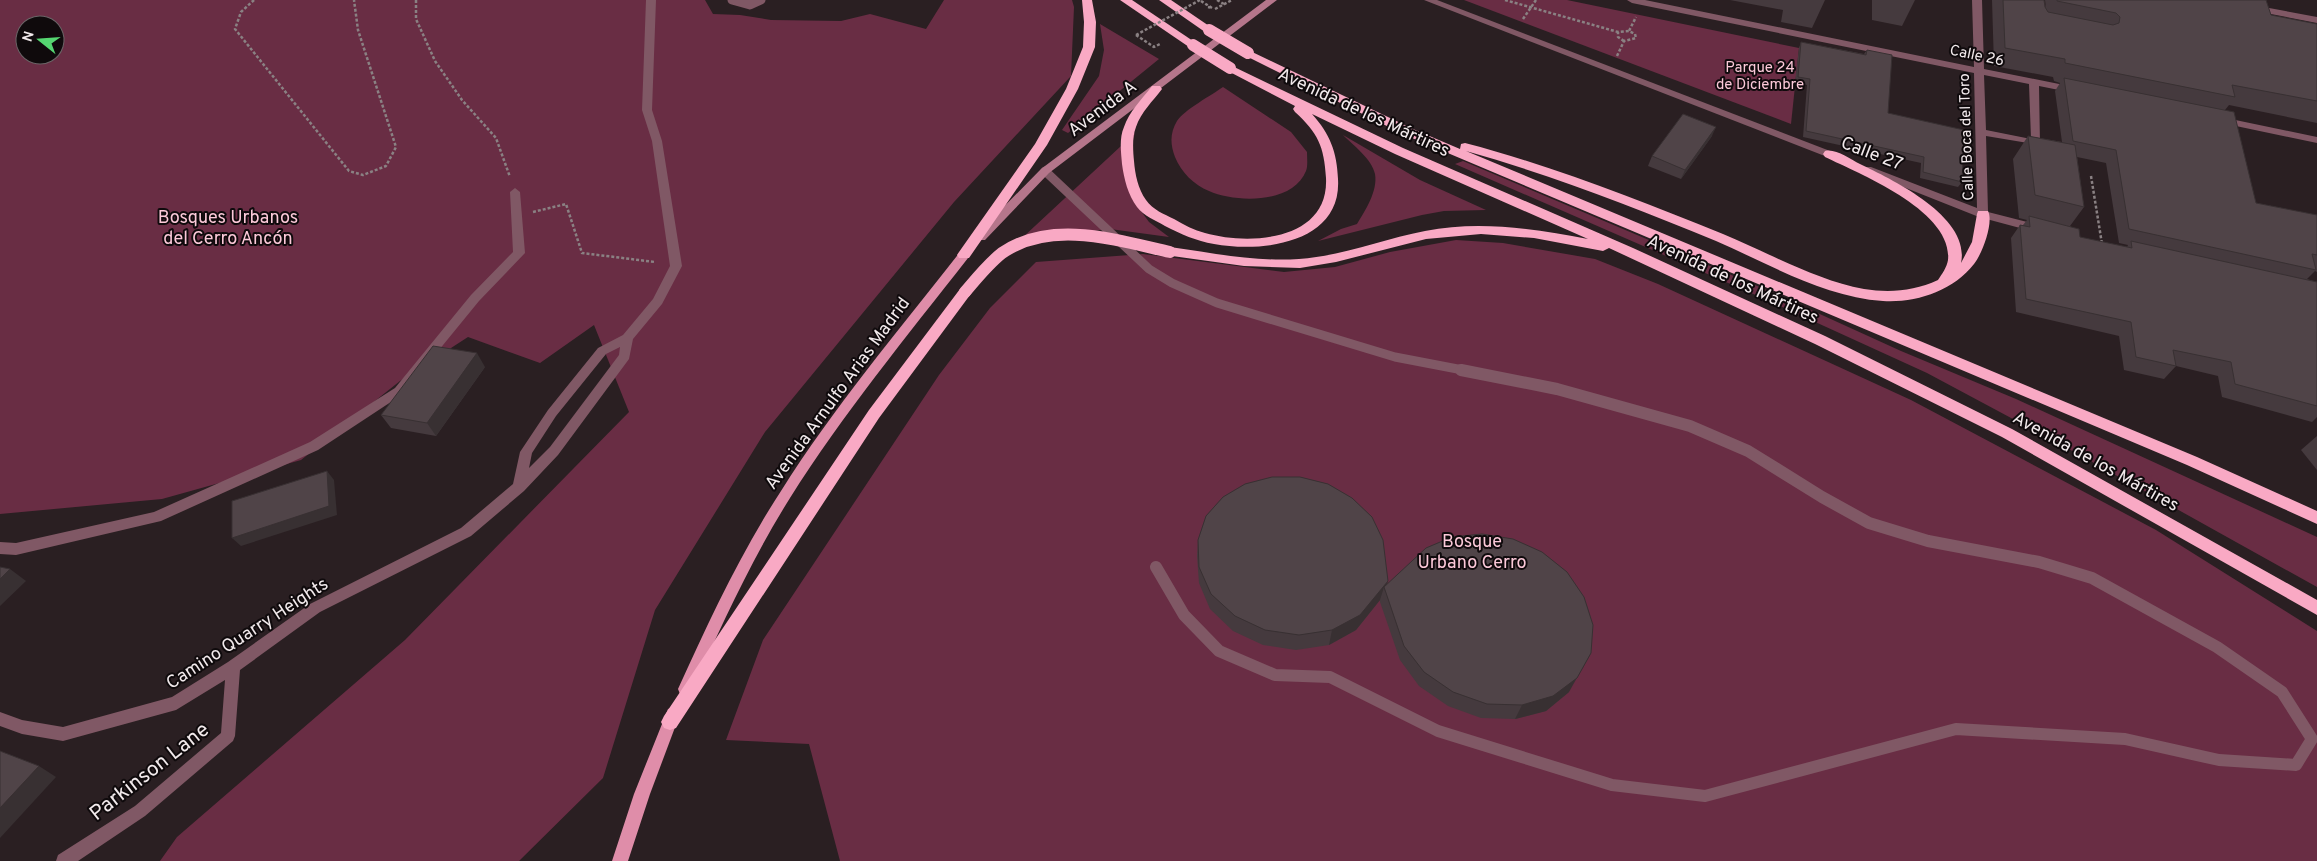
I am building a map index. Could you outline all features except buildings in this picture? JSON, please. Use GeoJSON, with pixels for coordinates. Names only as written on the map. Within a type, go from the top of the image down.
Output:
{"type":"FeatureCollection","features":[{"type":"Feature","properties":{"kind":"highway"},"geometry":{"type":"LineString","coordinates":[[964,255],[1041,145],[1072,89],[1088,47],[1090,22],[1087,0]]}},
{"type":"Feature","properties":{"kind":"highway","name":"Avenida de los Mártires"},"geometry":{"type":"LineString","coordinates":[[1125,0],[1230,68],[1289,99],[1399,151],[1628,251],[1820,340],[2007,433],[2317,608]]}},
{"type":"Feature","properties":{"kind":"highway","name":"Avenida de los Mártires"},"geometry":{"type":"LineString","coordinates":[[1164,0],[1248,54],[1409,132],[2192,461],[2317,518]]}},
{"type":"Feature","properties":{"kind":"highway"},"geometry":{"type":"LineString","coordinates":[[1156,88],[1134,118],[1128,133],[1129,170],[1132,187],[1140,202],[1154,214],[1180,229],[1215,240],[1236,242],[1277,240],[1307,228],[1318,220],[1332,196],[1332,159],[1329,146],[1316,124],[1289,99]]}},
{"type":"Feature","properties":{"kind":"highway"},"geometry":{"type":"LineString","coordinates":[[1409,132],[1519,162],[1673,218],[1849,290],[1873,295],[1893,296],[1921,292],[1957,274],[1972,258],[1982,231],[1983,214]]}},
{"type":"Feature","properties":{"kind":"highway"},"geometry":{"type":"LineString","coordinates":[[1828,154],[1899,190],[1923,207],[1948,231],[1955,249],[1955,258],[1952,270],[1944,281]]}},
{"type":"Feature","properties":{"kind":"highway"},"geometry":{"type":"LineString","coordinates":[[670,722],[874,414],[982,272],[1008,250],[1026,241],[1043,236],[1083,236],[1170,252],[1257,264],[1300,263],[1320,261],[1423,234],[1481,229],[1527,233],[1628,251]]}},
{"type":"Feature","properties":{"kind":"main road","name":"Avenida Arnulfo Arias Madrid"},"geometry":{"type":"LineString","coordinates":[[620,861],[642,794],[670,722],[709,636],[742,571],[786,494],[836,422],[964,255]]}},
{"type":"Feature","properties":{"kind":"street"},"geometry":{"type":"LineString","coordinates":[[651,0],[647,110],[657,141],[676,266]]}},
{"type":"Feature","properties":{"kind":"street","name":"Avenida A"},"geometry":{"type":"LineString","coordinates":[[964,255],[1015,199],[1046,171],[1272,0]]}},
{"type":"Feature","properties":{"kind":"street","name":"Calle 27"},"geometry":{"type":"LineString","coordinates":[[1429,0],[1983,214],[2047,231]]}},
{"type":"Feature","properties":{"kind":"street","name":"Calle 26"},"geometry":{"type":"LineString","coordinates":[[1632,0],[2082,92]]}},
{"type":"Feature","properties":{"kind":"street","name":"Calle Boca del Toro"},"geometry":{"type":"LineString","coordinates":[[1977,0],[1983,214]]}},
{"type":"Feature","properties":{"kind":"street"},"geometry":{"type":"LineString","coordinates":[[2239,5],[2316,20]]}},
{"type":"Feature","properties":{"kind":"street"},"geometry":{"type":"LineString","coordinates":[[1980,132],[2036,143],[2034,82]]}},
{"type":"Feature","properties":{"kind":"street"},"geometry":{"type":"LineString","coordinates":[[2210,118],[2317,140]]}},
{"type":"Feature","properties":{"kind":"street"},"geometry":{"type":"LineString","coordinates":[[0,548],[16,549],[156,517],[314,446],[399,391],[475,298],[519,253],[515,192]]}},
{"type":"Feature","properties":{"kind":"street","name":"Camino Quarry Heights"},"geometry":{"type":"LineString","coordinates":[[519,487],[526,452],[552,413],[602,351],[627,338],[658,301],[676,266]]}},
{"type":"Feature","properties":{"kind":"street","name":"Camino Quarry Heights"},"geometry":{"type":"LineString","coordinates":[[0,719],[22,727],[63,734],[176,703],[233,667],[315,608],[466,532],[519,487],[554,451],[625,356],[627,338]]}},
{"type":"Feature","properties":{"kind":"street","name":"Parkinson Lane"},"geometry":{"type":"LineString","coordinates":[[64,861],[140,811],[228,736],[233,667]]}},
{"type":"Feature","properties":{"kind":"lane"},"geometry":{"type":"LineString","coordinates":[[732,0],[750,5],[761,0]]}},
{"type":"Feature","properties":{"kind":"lane"},"geometry":{"type":"LineString","coordinates":[[1046,171],[1149,269],[1172,283],[1217,303],[1395,357],[1557,390],[1690,426],[1748,451],[1822,497],[1869,523],[1928,541],[2039,562],[2092,578],[2217,647],[2282,692],[2312,739],[2296,765],[2219,760],[2125,739],[1956,729],[1705,796],[1612,785],[1438,731],[1330,677],[1275,674],[1219,651],[1184,614],[1156,567]]}},
{"type":"Feature","properties":{"kind":"path"},"geometry":{"type":"LineString","coordinates":[[254,0],[242,8],[236,18],[235,29],[349,171],[363,175],[386,166],[396,147],[358,30],[354,0]]}},
{"type":"Feature","properties":{"kind":"path"},"geometry":{"type":"LineString","coordinates":[[416,0],[416,19],[435,61],[462,100],[496,138],[515,192]]}},
{"type":"Feature","properties":{"kind":"path"},"geometry":{"type":"LineString","coordinates":[[1153,39],[1160,44],[1154,47],[1136,36],[1200,0]]}},
{"type":"Feature","properties":{"kind":"path"},"geometry":{"type":"LineString","coordinates":[[1217,0],[1225,4]]}},
{"type":"Feature","properties":{"kind":"path"},"geometry":{"type":"LineString","coordinates":[[1215,10],[1232,0]]}},
{"type":"Feature","properties":{"kind":"path"},"geometry":{"type":"LineString","coordinates":[[1505,0],[1618,32],[1629,30],[1636,34],[1636,38],[1630,41],[1624,40],[1618,37],[1618,32]]}},
{"type":"Feature","properties":{"kind":"path"},"geometry":{"type":"LineString","coordinates":[[1629,30],[1637,15],[1648,2]]}},
{"type":"Feature","properties":{"kind":"path"},"geometry":{"type":"LineString","coordinates":[[1611,70],[1624,40]]}},
{"type":"Feature","properties":{"kind":"path"},"geometry":{"type":"LineString","coordinates":[[2091,176],[2102,245]]}},
{"type":"Feature","properties":{"kind":"path"},"geometry":{"type":"LineString","coordinates":[[517,215],[566,204],[582,253],[676,266]]}},
{"type":"Feature","properties":{"kind":"green space","name":"Bosques Urbanos del Cerro Ancón"},"geometry":{"type":"Polygon","coordinates":[[[0,0],[705,0],[713,14],[740,15],[771,20],[841,21],[870,14],[926,29],[944,0],[1072,0],[1074,7],[1071,76],[954,202],[765,432],[655,610],[603,778],[519,861],[160,861],[177,837],[405,640],[629,412],[594,325],[540,363],[468,337],[400,381],[301,460],[162,499],[0,514],[0,0]]]}},
{"type":"Feature","properties":{"kind":"green space","name":"Parque 24 de Diciembre"},"geometry":{"type":"Polygon","coordinates":[[[1464,0],[1567,0],[1799,48],[1791,124],[1464,0]]]}},
{"type":"Feature","properties":{"kind":"green space"},"geometry":{"type":"Polygon","coordinates":[[[1100,24],[1159,59],[1068,133],[1062,130],[1099,76],[1104,50],[1100,24]]]}},
{"type":"Feature","properties":{"kind":"green space"},"geometry":{"type":"Polygon","coordinates":[[[1223,87],[1291,132],[1307,152],[1306,171],[1299,182],[1289,190],[1263,198],[1234,198],[1220,195],[1198,185],[1181,168],[1172,148],[1172,134],[1177,121],[1192,108],[1223,87]]]}},
{"type":"Feature","properties":{"kind":"green space"},"geometry":{"type":"Polygon","coordinates":[[[1135,133],[1128,154],[1135,203],[1149,222],[1169,237],[1110,229],[1021,239],[1135,133]]]}},
{"type":"Feature","properties":{"kind":"green space"},"geometry":{"type":"Polygon","coordinates":[[[1343,135],[1420,180],[1486,210],[1444,211],[1422,215],[1318,241],[1341,229],[1357,224],[1375,187],[1375,174],[1370,163],[1343,135]]]}},
{"type":"Feature","properties":{"kind":"green space"},"geometry":{"type":"Polygon","coordinates":[[[1463,161],[1769,291],[1901,351],[2016,399],[2317,537],[2317,587],[2067,448],[1927,373],[1758,296],[1455,164],[1463,161]]]}},
{"type":"Feature","properties":{"kind":"green space","name":"Bosque Urbano Cerro"},"geometry":{"type":"Polygon","coordinates":[[[1456,240],[1503,243],[1595,259],[1658,284],[1911,400],[2156,530],[2317,631],[2317,861],[840,861],[809,744],[726,740],[763,640],[939,375],[990,308],[1036,262],[1143,254],[1284,272],[1335,267],[1390,252],[1456,240]]]}}]}
